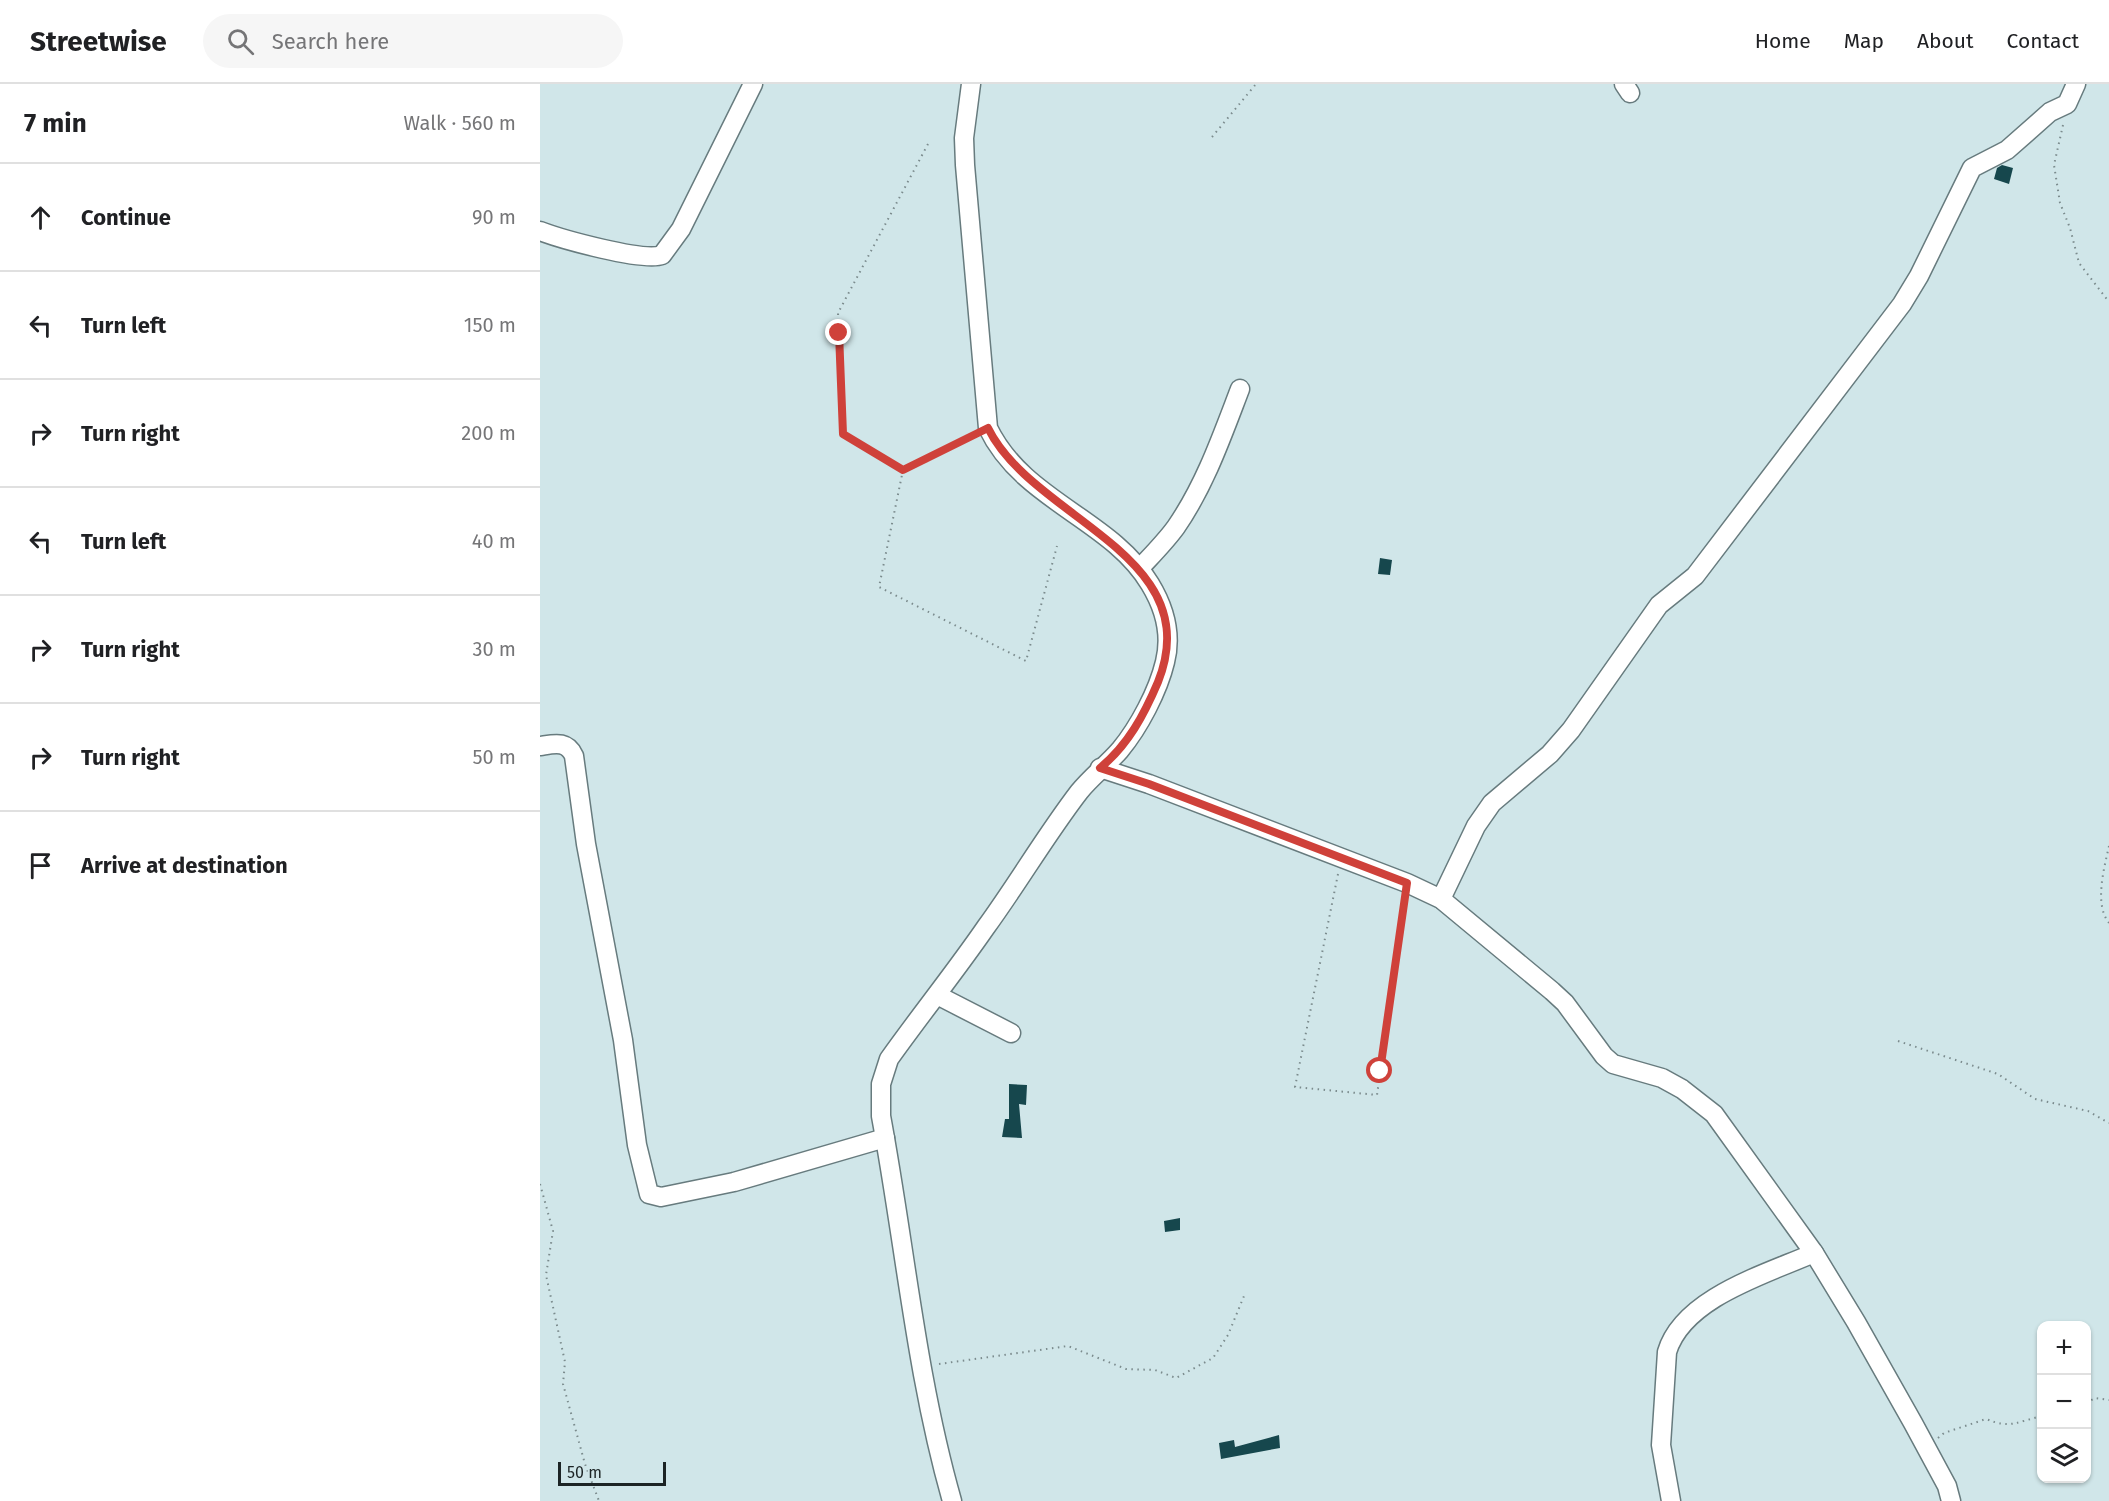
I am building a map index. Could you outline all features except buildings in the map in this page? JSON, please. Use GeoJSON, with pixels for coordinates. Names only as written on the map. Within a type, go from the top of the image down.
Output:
{"type":"FeatureCollection","features":[{"type":"Feature","properties":{"kind":"street"},"geometry":{"type":"LineString","coordinates":[[540,231],[578,243],[641,255],[662,255],[677,237],[753,84]]}},
{"type":"Feature","properties":{"kind":"street"},"geometry":{"type":"LineString","coordinates":[[952,1501],[935,1442],[921,1367],[881,1116],[881,1084],[889,1059],[937,995],[1079,793],[1129,739],[1165,663],[1168,642],[1166,622],[1156,595],[1140,568],[1120,549],[1061,507],[1014,467],[997,446],[988,428],[965,165],[964,138],[971,84]]}},
{"type":"Feature","properties":{"kind":"street"},"geometry":{"type":"LineString","coordinates":[[1441,899],[1476,826],[1492,803],[1561,742],[1659,605],[1695,576],[1902,304],[1919,276],[1972,168],[2007,150],[2050,112],[2067,104],[2076,84]]}},
{"type":"Feature","properties":{"kind":"street"},"geometry":{"type":"LineString","coordinates":[[1140,568],[1176,527],[1197,492],[1213,460],[1240,389]]}},
{"type":"Feature","properties":{"kind":"street"},"geometry":{"type":"LineString","coordinates":[[540,746],[563,744],[571,749],[574,756],[589,864],[623,1040],[637,1145],[649,1194],[661,1197],[734,1182],[885,1138]]}},
{"type":"Feature","properties":{"kind":"street"},"geometry":{"type":"LineString","coordinates":[[1100,768],[1341,856],[1441,899],[1565,1003],[1604,1056],[1613,1064],[1662,1078],[1682,1089],[1714,1114],[1814,1253],[1856,1322],[1947,1486],[1951,1501]]}},
{"type":"Feature","properties":{"kind":"street"},"geometry":{"type":"LineString","coordinates":[[937,995],[1011,1034]]}},
{"type":"Feature","properties":{"kind":"street"},"geometry":{"type":"LineString","coordinates":[[1671,1501],[1661,1445],[1670,1341],[1684,1321],[1708,1302],[1814,1253]]}},
{"type":"Feature","properties":{"kind":"path"},"geometry":{"type":"LineString","coordinates":[[1212,136],[1256,84]]}},
{"type":"Feature","properties":{"kind":"path"},"geometry":{"type":"LineString","coordinates":[[2067,104],[2054,165],[2060,203],[2070,228],[2079,263],[2109,302]]}},
{"type":"Feature","properties":{"kind":"path"},"geometry":{"type":"LineString","coordinates":[[903,470],[843,434],[838,313],[928,144]]}},
{"type":"Feature","properties":{"kind":"path"},"geometry":{"type":"LineString","coordinates":[[903,470],[988,428]]}},
{"type":"Feature","properties":{"kind":"path"},"geometry":{"type":"LineString","coordinates":[[903,470],[879,587],[1026,661],[1057,546]]}},
{"type":"Feature","properties":{"kind":"path"},"geometry":{"type":"LineString","coordinates":[[2109,846],[2101,882],[2101,908],[2109,923]]}},
{"type":"Feature","properties":{"kind":"path"},"geometry":{"type":"LineString","coordinates":[[1341,856],[1295,1087],[1377,1095],[1407,883]]}},
{"type":"Feature","properties":{"kind":"path"},"geometry":{"type":"LineString","coordinates":[[1898,1041],[1998,1074],[2036,1099],[2088,1111],[2109,1124]]}},
{"type":"Feature","properties":{"kind":"path"},"geometry":{"type":"LineString","coordinates":[[540,1184],[553,1231],[546,1275],[565,1362],[563,1384],[585,1464],[599,1501]]}},
{"type":"Feature","properties":{"kind":"path"},"geometry":{"type":"LineString","coordinates":[[921,1367],[1068,1346],[1126,1369],[1155,1370],[1176,1378],[1214,1358],[1228,1335],[1244,1296]]}},
{"type":"Feature","properties":{"kind":"path"},"geometry":{"type":"LineString","coordinates":[[2091,1400],[2095,1398],[2109,1400]]}},
{"type":"Feature","properties":{"kind":"path"},"geometry":{"type":"LineString","coordinates":[[1926,1448],[1944,1433],[1986,1419],[1996,1425],[2005,1426],[2037,1417]]}},
{"type":"Feature","properties":{"kind":"route"},"geometry":{"type":"LineString","coordinates":[[839,333],[843,434],[903,470],[988,428],[997,446],[1014,467],[1061,507],[1120,549],[1140,568],[1151,585],[1166,622],[1168,642],[1165,663],[1156,687],[1129,739],[1118,753],[1100,768],[1149,784],[1407,883],[1380,1071]]}}]}
